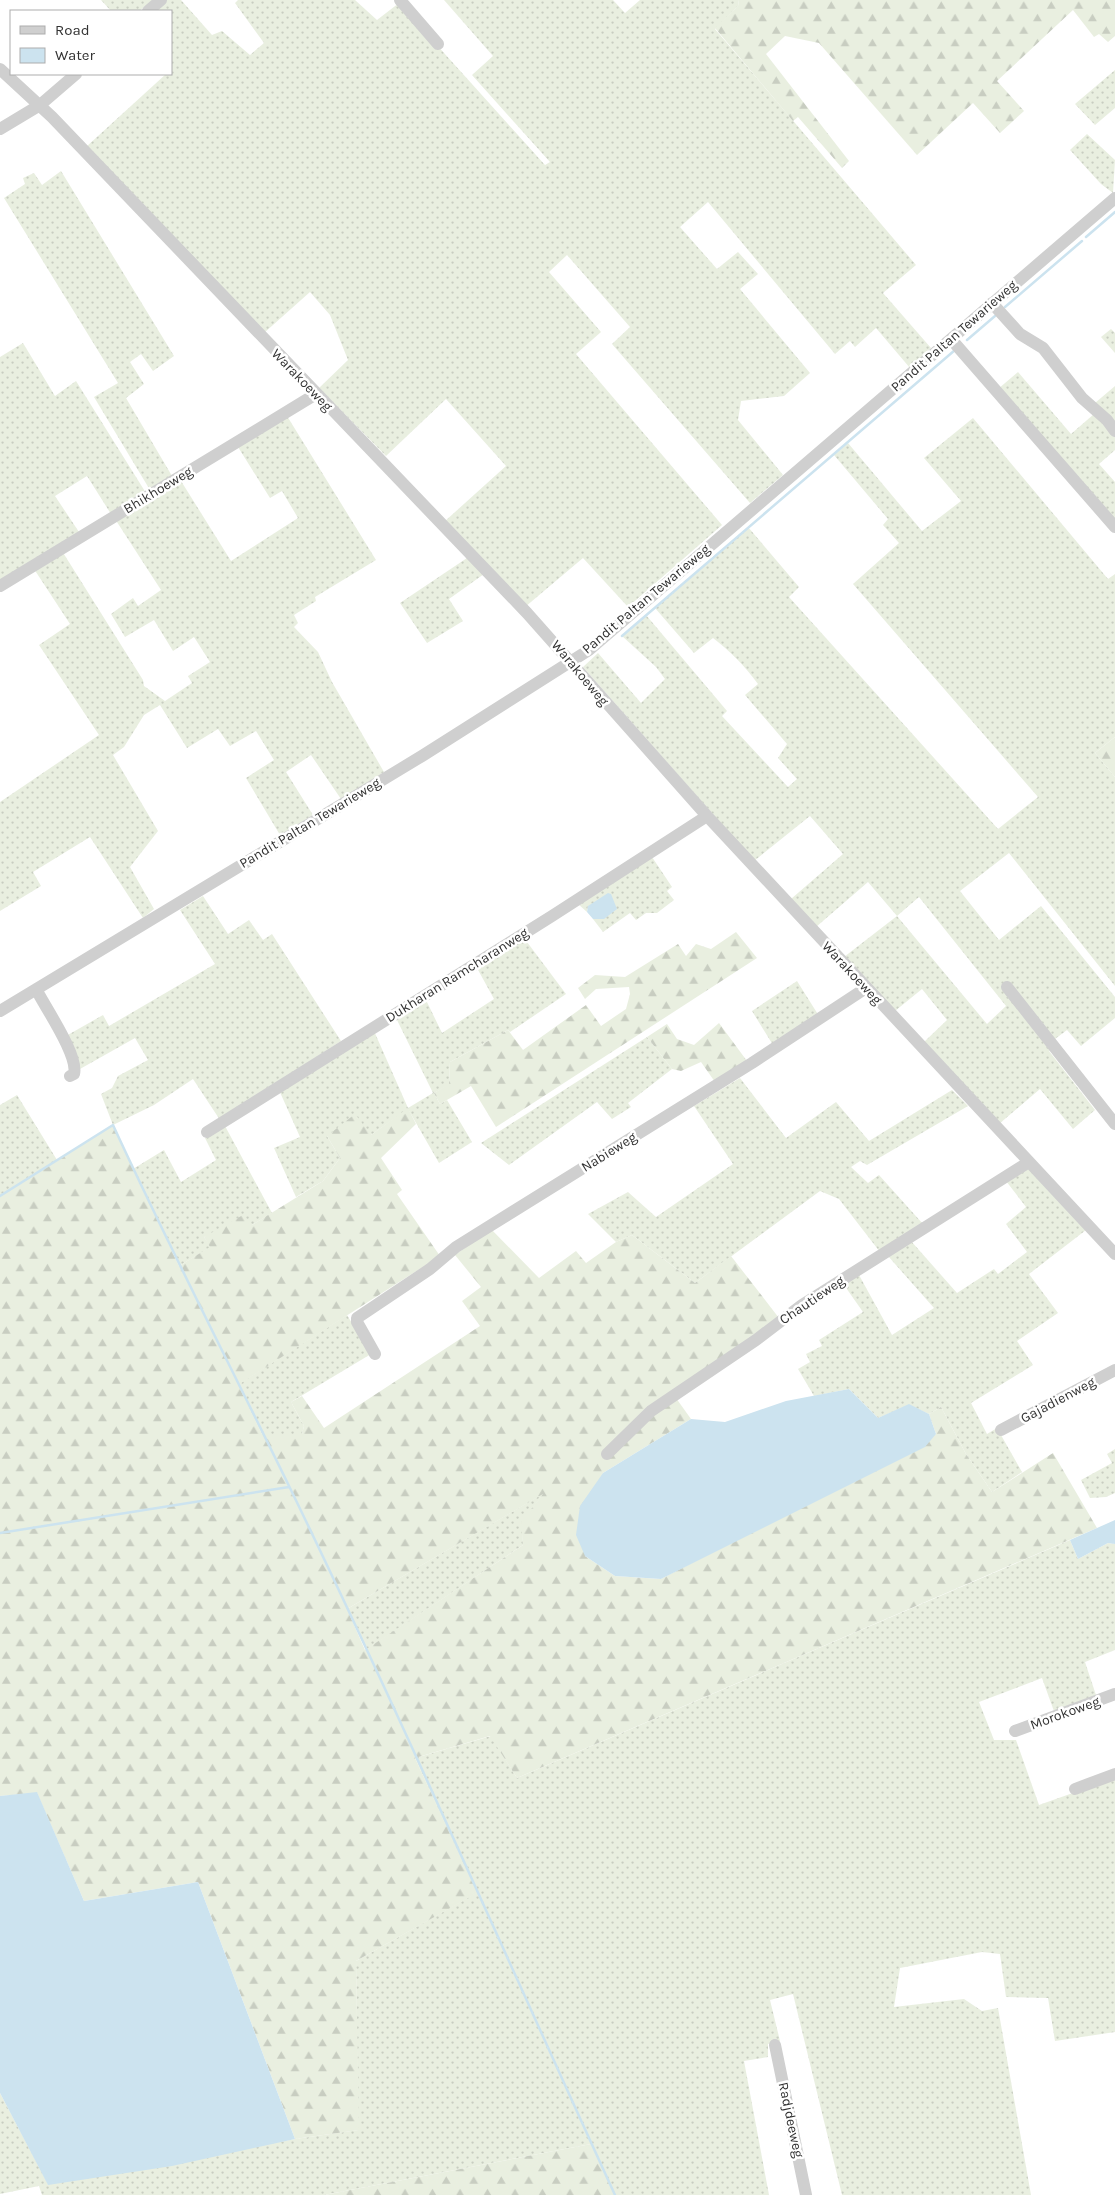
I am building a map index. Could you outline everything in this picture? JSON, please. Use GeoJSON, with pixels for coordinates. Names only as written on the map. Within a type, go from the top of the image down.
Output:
{"type":"FeatureCollection","features":[{"type":"Feature","properties":{"kind":"street"},"geometry":{"type":"LineString","coordinates":[[149,10],[161,0]]}},
{"type":"Feature","properties":{"kind":"street"},"geometry":{"type":"LineString","coordinates":[[400,0],[438,44]]}},
{"type":"Feature","properties":{"kind":"street","name":"Warakoeweg"},"geometry":{"type":"LineString","coordinates":[[0,69],[40,105],[572,661],[576,671],[707,816],[1114,1251]]}},
{"type":"Feature","properties":{"kind":"street"},"geometry":{"type":"LineString","coordinates":[[0,129],[40,105],[75,75]]}},
{"type":"Feature","properties":{"kind":"street","name":"Pandit Paltan Tewarieweg"},"geometry":{"type":"LineString","coordinates":[[0,1011],[422,756],[589,650],[1115,198]]}},
{"type":"Feature","properties":{"kind":"street"},"geometry":{"type":"LineString","coordinates":[[992,303],[1020,334],[1043,348],[1082,398],[1107,420],[1115,431]]}},
{"type":"Feature","properties":{"kind":"street"},"geometry":{"type":"LineString","coordinates":[[951,339],[1115,526]]}},
{"type":"Feature","properties":{"kind":"street","name":"Bhikhoeweg"},"geometry":{"type":"LineString","coordinates":[[0,586],[316,394]]}},
{"type":"Feature","properties":{"kind":"street","name":"Dukharan Ramcharanweg"},"geometry":{"type":"LineString","coordinates":[[206,1132],[544,921],[707,816]]}},
{"type":"Feature","properties":{"kind":"street"},"geometry":{"type":"LineString","coordinates":[[1007,987],[1115,1124]]}},
{"type":"Feature","properties":{"kind":"street","name":"Nabieweg"},"geometry":{"type":"LineString","coordinates":[[375,1354],[356,1320],[430,1269],[456,1247],[752,1063],[866,988]]}},
{"type":"Feature","properties":{"kind":"street"},"geometry":{"type":"LineString","coordinates":[[36,989],[72,1058],[75,1068],[74,1074],[70,1076]]}},
{"type":"Feature","properties":{"kind":"street","name":"Chautieweg"},"geometry":{"type":"LineString","coordinates":[[607,1454],[651,1411],[748,1345],[802,1305],[1029,1162]]}},
{"type":"Feature","properties":{"kind":"street","name":"Gajadienweg"},"geometry":{"type":"LineString","coordinates":[[1001,1430],[1115,1370]]}},
{"type":"Feature","properties":{"kind":"street","name":"Morokoweg"},"geometry":{"type":"LineString","coordinates":[[1015,1732],[1115,1694]]}},
{"type":"Feature","properties":{"kind":"street"},"geometry":{"type":"LineString","coordinates":[[1075,1789],[1115,1774]]}},
{"type":"Feature","properties":{"kind":"street","name":"Radjdeeweg"},"geometry":{"type":"LineString","coordinates":[[775,2045],[806,2195]]}},
{"type":"Feature","properties":{"kind":"green space"},"geometry":{"type":"Polygon","coordinates":[[[101,0],[153,0],[140,10],[110,10],[101,0]]]}},
{"type":"Feature","properties":{"kind":"green space"},"geometry":{"type":"Polygon","coordinates":[[[166,0],[181,0],[212,35],[222,31],[250,55],[264,43],[235,3],[238,0],[355,0],[377,20],[399,3],[545,165],[550,162],[472,75],[493,56],[444,0],[613,0],[625,13],[640,0],[739,0],[738,6],[715,29],[916,265],[883,293],[931,348],[910,368],[876,328],[855,347],[850,341],[835,354],[708,202],[680,227],[717,269],[738,252],[758,274],[740,289],[810,373],[784,396],[741,401],[738,420],[783,475],[750,503],[612,344],[630,327],[567,255],[549,272],[601,332],[576,354],[722,525],[628,607],[583,558],[525,607],[444,522],[506,466],[446,399],[386,456],[319,388],[348,360],[330,315],[310,292],[264,333],[86,147],[165,75],[172,75],[172,10],[154,10],[166,0]]]}},
{"type":"Feature","properties":{"kind":"green space"},"geometry":{"type":"Polygon","coordinates":[[[739,0],[1115,0],[1115,36],[1108,42],[1099,34],[1094,37],[1073,10],[997,81],[1024,111],[1000,133],[973,103],[917,155],[819,43],[785,36],[766,54],[849,161],[842,168],[798,117],[793,121],[715,28],[738,6],[739,0]]]}},
{"type":"Feature","properties":{"kind":"green space"},"geometry":{"type":"Polygon","coordinates":[[[1115,70],[1115,108],[1095,125],[1075,104],[1115,70]]]}},
{"type":"Feature","properties":{"kind":"green space"},"geometry":{"type":"Polygon","coordinates":[[[1087,134],[1115,160],[1113,193],[1101,184],[1070,150],[1087,134]]]}},
{"type":"Feature","properties":{"kind":"green space"},"geometry":{"type":"Polygon","coordinates":[[[61,171],[174,356],[153,371],[141,354],[130,362],[144,384],[126,398],[172,476],[150,490],[94,397],[118,383],[4,198],[25,184],[23,178],[34,173],[42,185],[61,171]]]}},
{"type":"Feature","properties":{"kind":"green space"},"geometry":{"type":"Polygon","coordinates":[[[1111,329],[1115,333],[1115,353],[1101,337],[1111,329]]]}},
{"type":"Feature","properties":{"kind":"green space"},"geometry":{"type":"Polygon","coordinates":[[[23,343],[55,396],[76,381],[146,493],[111,514],[87,476],[55,496],[79,532],[0,580],[0,357],[23,343]]]}},
{"type":"Feature","properties":{"kind":"green space"},"geometry":{"type":"Polygon","coordinates":[[[1018,372],[1071,434],[1094,414],[1115,436],[1115,450],[1099,464],[1115,482],[1115,520],[998,389],[1018,372]]]}},
{"type":"Feature","properties":{"kind":"green space"},"geometry":{"type":"Polygon","coordinates":[[[1115,386],[1115,427],[1095,403],[1115,386]]]}},
{"type":"Feature","properties":{"kind":"green space"},"geometry":{"type":"Polygon","coordinates":[[[287,416],[376,560],[315,597],[316,601],[294,615],[298,623],[294,627],[318,652],[332,682],[384,772],[341,799],[311,755],[286,772],[313,815],[280,835],[246,778],[274,760],[256,731],[230,746],[218,729],[187,748],[160,705],[144,715],[124,747],[113,755],[158,831],[130,867],[154,909],[143,918],[90,837],[33,872],[41,886],[0,911],[0,802],[99,735],[39,645],[70,624],[34,569],[62,551],[143,680],[144,686],[165,701],[192,683],[188,676],[210,662],[194,637],[173,651],[154,620],[125,637],[111,614],[133,598],[138,606],[161,590],[115,519],[181,481],[231,561],[298,518],[282,491],[270,498],[238,447],[287,416]]]}},
{"type":"Feature","properties":{"kind":"green space"},"geometry":{"type":"Polygon","coordinates":[[[973,418],[1108,579],[1115,574],[1115,737],[1095,753],[1115,777],[1115,986],[1009,853],[960,891],[999,940],[1041,906],[1115,997],[1115,1018],[1081,1046],[1067,1030],[1055,1039],[1058,1044],[1049,1051],[1095,1110],[1073,1129],[1040,1089],[999,1124],[924,1042],[947,1020],[922,989],[895,1011],[844,957],[897,916],[868,882],[816,927],[791,899],[843,854],[810,816],[754,861],[583,667],[598,653],[641,703],[665,679],[656,667],[622,636],[646,615],[727,711],[722,716],[788,787],[797,779],[778,758],[787,744],[745,695],[758,684],[748,671],[713,638],[694,653],[655,608],[748,527],[799,587],[789,597],[998,829],[1038,797],[853,584],[899,543],[883,525],[888,519],[834,455],[848,443],[922,531],[961,501],[924,458],[973,418]],[[919,897],[897,916],[987,1024],[1006,1006],[919,897]]]}},
{"type":"Feature","properties":{"kind":"green space"},"geometry":{"type":"Polygon","coordinates":[[[467,558],[484,574],[449,599],[463,621],[427,643],[400,603],[467,558]]]}},
{"type":"Feature","properties":{"kind":"green space"},"geometry":{"type":"Polygon","coordinates":[[[1115,737],[1115,777],[1095,753],[1115,737]]]}},
{"type":"Feature","properties":{"kind":"green space"},"geometry":{"type":"Polygon","coordinates":[[[652,857],[672,887],[667,891],[674,900],[657,913],[646,913],[636,920],[630,913],[603,932],[593,919],[604,919],[588,906],[587,912],[578,904],[652,857]]]}},
{"type":"Feature","properties":{"kind":"green space"},"geometry":{"type":"Polygon","coordinates":[[[203,896],[228,934],[249,920],[263,940],[272,934],[341,1041],[220,1120],[193,1079],[154,1105],[113,1125],[101,1094],[112,1088],[118,1076],[148,1060],[135,1038],[80,1069],[66,1036],[103,1015],[109,1026],[215,964],[180,910],[203,896]]]}},
{"type":"Feature","properties":{"kind":"green space"},"geometry":{"type":"Polygon","coordinates":[[[736,932],[757,958],[496,1127],[471,1086],[440,1104],[434,1093],[449,1084],[450,1062],[508,1030],[523,1050],[586,1005],[601,1026],[626,1009],[630,994],[629,987],[596,989],[585,999],[578,988],[595,975],[625,977],[678,944],[686,956],[696,944],[711,949],[736,932]]]}},
{"type":"Feature","properties":{"kind":"green space"},"geometry":{"type":"Polygon","coordinates":[[[524,938],[566,994],[510,1032],[508,1030],[450,1062],[449,1085],[434,1093],[440,1104],[447,1100],[472,1142],[439,1163],[408,1109],[371,1135],[327,1136],[340,1158],[323,1181],[296,1197],[274,1148],[300,1137],[279,1090],[374,1031],[408,1108],[433,1093],[396,1018],[426,1000],[442,1033],[494,999],[477,968],[524,938]]]}},
{"type":"Feature","properties":{"kind":"green space"},"geometry":{"type":"Polygon","coordinates":[[[797,981],[819,1016],[773,1045],[752,1011],[797,981]]]}},
{"type":"Feature","properties":{"kind":"green space"},"geometry":{"type":"Polygon","coordinates":[[[719,1023],[747,1061],[715,1082],[701,1062],[681,1071],[672,1069],[647,1037],[667,1024],[677,1039],[694,1045],[719,1023]]]}},
{"type":"Feature","properties":{"kind":"green space"},"geometry":{"type":"Polygon","coordinates":[[[647,1037],[672,1069],[628,1103],[631,1107],[612,1119],[597,1102],[509,1165],[481,1143],[647,1037]]]}},
{"type":"Feature","properties":{"kind":"green space"},"geometry":{"type":"Polygon","coordinates":[[[740,1078],[786,1138],[836,1102],[869,1141],[952,1090],[968,1106],[867,1165],[860,1161],[851,1167],[868,1183],[879,1175],[923,1224],[880,1252],[839,1199],[820,1191],[695,1283],[632,1235],[616,1242],[588,1214],[628,1192],[656,1217],[733,1164],[694,1106],[740,1078]]]}},
{"type":"Feature","properties":{"kind":"green space"},"geometry":{"type":"Polygon","coordinates":[[[17,1095],[57,1160],[0,1196],[0,1105],[17,1095]]]}},
{"type":"Feature","properties":{"kind":"green space"},"geometry":{"type":"Polygon","coordinates":[[[408,1108],[416,1124],[381,1158],[402,1190],[397,1194],[440,1256],[238,1385],[262,1434],[302,1434],[304,1426],[291,1402],[302,1396],[324,1428],[480,1326],[462,1301],[481,1287],[455,1255],[491,1229],[539,1278],[576,1251],[586,1263],[616,1242],[632,1235],[695,1283],[731,1256],[779,1318],[653,1412],[676,1398],[691,1419],[603,1473],[585,1556],[615,1576],[661,1579],[936,1434],[929,1414],[941,1407],[966,1454],[992,1492],[1053,1453],[1097,1528],[517,1778],[490,1736],[415,1758],[477,1893],[356,1961],[359,2130],[295,2139],[198,1882],[84,1901],[37,1793],[0,1796],[0,1196],[113,1125],[179,1266],[210,1247],[204,1237],[243,1215],[252,1225],[323,1181],[340,1158],[327,1136],[355,1114],[371,1135],[408,1108]],[[543,1494],[347,1609],[365,1650],[523,1545],[521,1522],[543,1494]]]}},
{"type":"Feature","properties":{"kind":"green space"},"geometry":{"type":"Polygon","coordinates":[[[225,1126],[272,1213],[252,1225],[204,1237],[211,1247],[179,1266],[133,1169],[164,1150],[181,1182],[216,1160],[205,1138],[225,1126]]]}},
{"type":"Feature","properties":{"kind":"green space"},"geometry":{"type":"Polygon","coordinates":[[[1028,1167],[1086,1230],[1029,1274],[1058,1313],[1017,1341],[1033,1365],[971,1403],[987,1434],[997,1428],[1022,1472],[992,1492],[966,1454],[941,1407],[929,1414],[909,1405],[878,1418],[849,1389],[814,1396],[798,1369],[810,1362],[806,1354],[822,1346],[819,1340],[863,1312],[844,1285],[859,1275],[892,1335],[934,1308],[888,1256],[911,1241],[957,1293],[994,1269],[998,1274],[1027,1252],[1006,1224],[1026,1207],[1006,1181],[1028,1167]]]}},
{"type":"Feature","properties":{"kind":"green space"},"geometry":{"type":"Polygon","coordinates":[[[347,1315],[371,1354],[291,1402],[304,1426],[302,1434],[262,1434],[237,1385],[347,1315]]]}},
{"type":"Feature","properties":{"kind":"green space"},"geometry":{"type":"Polygon","coordinates":[[[1115,1449],[1115,1493],[1106,1497],[1090,1498],[1081,1480],[1112,1463],[1107,1454],[1115,1449]]]}},
{"type":"Feature","properties":{"kind":"green space"},"geometry":{"type":"Polygon","coordinates":[[[544,1493],[522,1522],[523,1545],[366,1650],[347,1609],[544,1493]]]}},
{"type":"Feature","properties":{"kind":"green space"},"geometry":{"type":"Polygon","coordinates":[[[1070,1540],[1078,1559],[1108,1543],[1115,1544],[1115,1650],[1085,1662],[1097,1698],[1055,1714],[1042,1678],[979,1702],[994,1740],[1016,1740],[1039,1805],[1115,1778],[1115,2032],[1055,2041],[1048,1998],[1006,1997],[1000,1954],[982,1952],[900,1968],[894,2007],[964,1999],[982,2011],[998,2008],[1031,2195],[842,2195],[793,1994],[770,2000],[780,2041],[768,2044],[768,2057],[744,2061],[769,2195],[615,2195],[591,2144],[324,2195],[42,2195],[39,2186],[0,2194],[0,2093],[48,2184],[295,2139],[358,2130],[356,1961],[476,1893],[415,1758],[491,1736],[517,1778],[1070,1540]]]}},
{"type":"Feature","properties":{"kind":"green space"},"geometry":{"type":"Polygon","coordinates":[[[591,2144],[615,2195],[324,2195],[591,2144]]]}},
{"type":"Feature","properties":{"kind":"water"},"geometry":{"type":"Polygon","coordinates":[[[608,893],[611,894],[617,909],[604,919],[593,919],[587,912],[588,906],[608,893]]]}},
{"type":"Feature","properties":{"kind":"water"},"geometry":{"type":"Polygon","coordinates":[[[849,1389],[878,1418],[909,1404],[929,1414],[936,1434],[925,1447],[661,1579],[615,1576],[585,1556],[576,1535],[580,1506],[603,1473],[691,1419],[725,1422],[786,1401],[849,1389]]]}},
{"type":"Feature","properties":{"kind":"water"},"geometry":{"type":"Polygon","coordinates":[[[1115,1520],[1115,1544],[1108,1543],[1078,1559],[1070,1540],[1115,1520]]]}},
{"type":"Feature","properties":{"kind":"water"},"geometry":{"type":"Polygon","coordinates":[[[37,1792],[84,1901],[198,1882],[295,2139],[172,2166],[48,2185],[0,2093],[0,1796],[37,1792]]]}},
{"type":"Feature","properties":{"kind":"waterway"},"geometry":{"type":"LineString","coordinates":[[1086,237],[1115,212]]}},
{"type":"Feature","properties":{"kind":"waterway"},"geometry":{"type":"LineString","coordinates":[[1005,307],[1082,241]]}},
{"type":"Feature","properties":{"kind":"waterway"},"geometry":{"type":"LineString","coordinates":[[967,340],[995,316]]}},
{"type":"Feature","properties":{"kind":"waterway"},"geometry":{"type":"LineString","coordinates":[[622,636],[955,350]]}},
{"type":"Feature","properties":{"kind":"waterway"},"geometry":{"type":"LineString","coordinates":[[0,1196],[113,1125],[332,1576],[615,2195]]}},
{"type":"Feature","properties":{"kind":"waterway"},"geometry":{"type":"LineString","coordinates":[[0,1533],[289,1487]]}}]}
